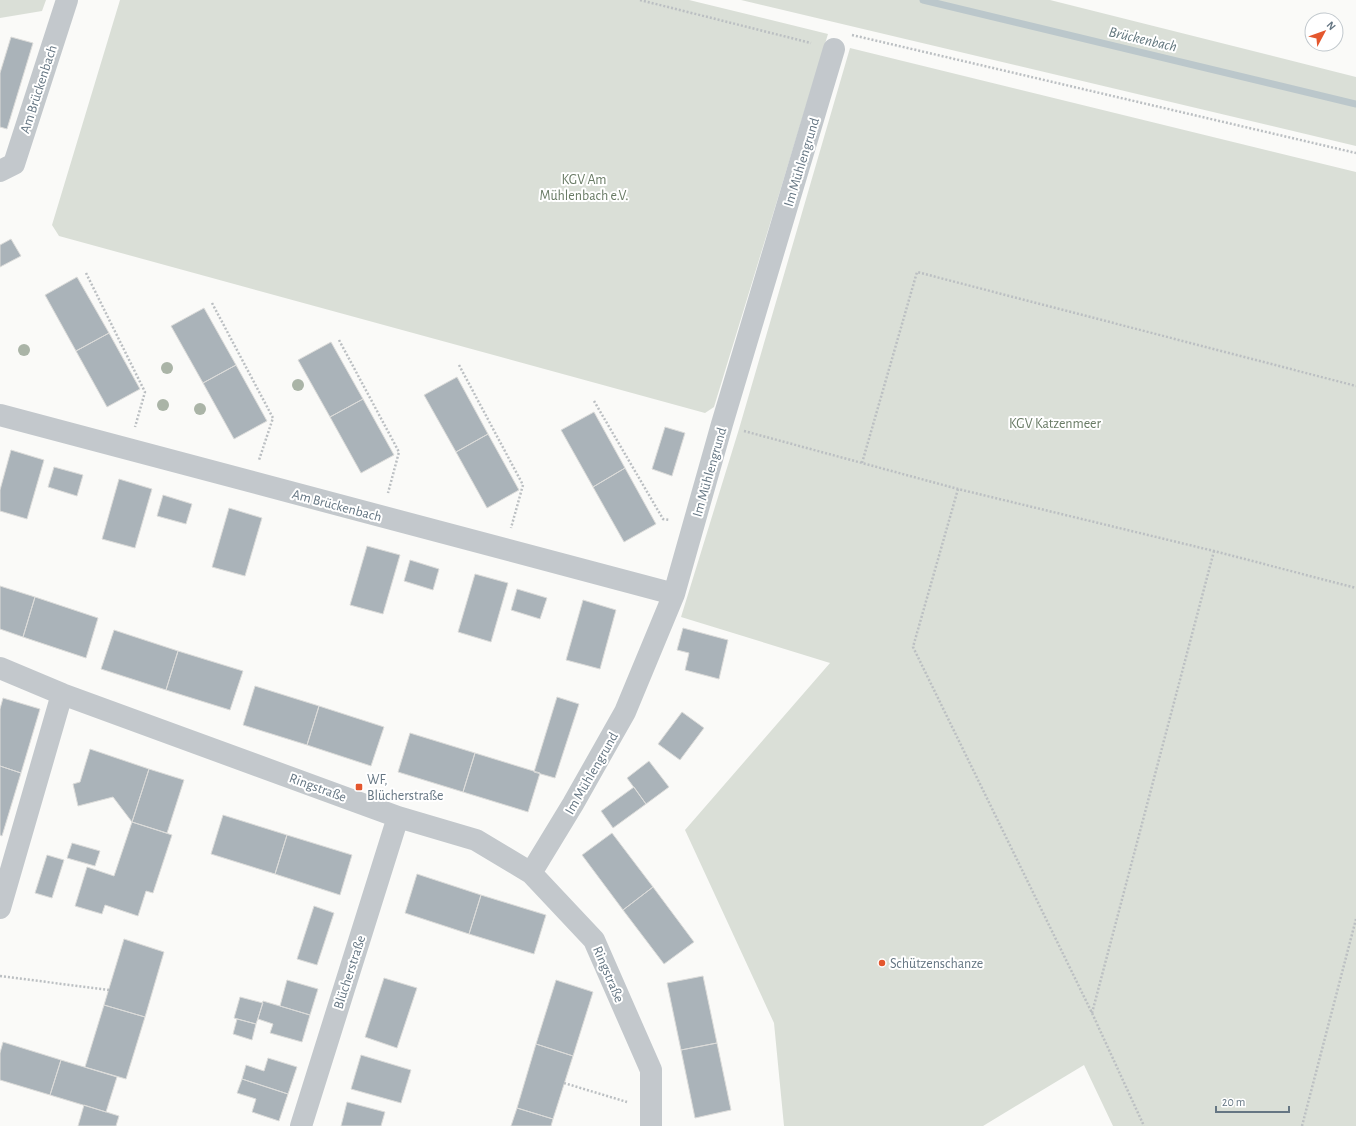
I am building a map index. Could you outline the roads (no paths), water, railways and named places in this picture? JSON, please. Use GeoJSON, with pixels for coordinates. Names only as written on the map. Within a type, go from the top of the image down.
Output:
{"type":"FeatureCollection","features":[{"type":"Feature","properties":{"kind":"street","name":"Am Brückenbach"},"geometry":{"type":"LineString","coordinates":[[0,171],[14,164],[67,0]]}},
{"type":"Feature","properties":{"kind":"street","name":"Im Mühlengrund"},"geometry":{"type":"LineString","coordinates":[[531,873],[573,804],[625,712],[674,594],[722,424],[834,49]]}},
{"type":"Feature","properties":{"kind":"street","name":"Am Brückenbach"},"geometry":{"type":"LineString","coordinates":[[0,415],[674,594]]}},
{"type":"Feature","properties":{"kind":"street"},"geometry":{"type":"LineString","coordinates":[[0,668],[62,694],[0,908]]}},
{"type":"Feature","properties":{"kind":"street","name":"Ringstraße"},"geometry":{"type":"LineString","coordinates":[[62,694],[398,818],[476,840],[531,873],[594,940],[651,1070],[651,1118]]}},
{"type":"Feature","properties":{"kind":"street","name":"Blücherstraße"},"geometry":{"type":"LineString","coordinates":[[301,1126],[398,818]]}},
{"type":"Feature","properties":{"kind":"waterway","name":"Brückenbach"},"geometry":{"type":"LineString","coordinates":[[923,0],[1356,104]]}},
{"type":"Feature","properties":{"kind":"place","name":"WF, Blücherstraße"},"geometry":{"type":"Point","coordinates":[359,787]}},
{"type":"Feature","properties":{"kind":"place","name":"Schützenschanze"},"geometry":{"type":"Point","coordinates":[882,963]}},
{"type":"Feature","properties":{"kind":"park label","name":"KGV Am Mühlenbach e.V."},"geometry":{"type":"Point","coordinates":[584,188]}},
{"type":"Feature","properties":{"kind":"park label","name":"KGV Katzenmeer"},"geometry":{"type":"Point","coordinates":[1055,423]}}]}
